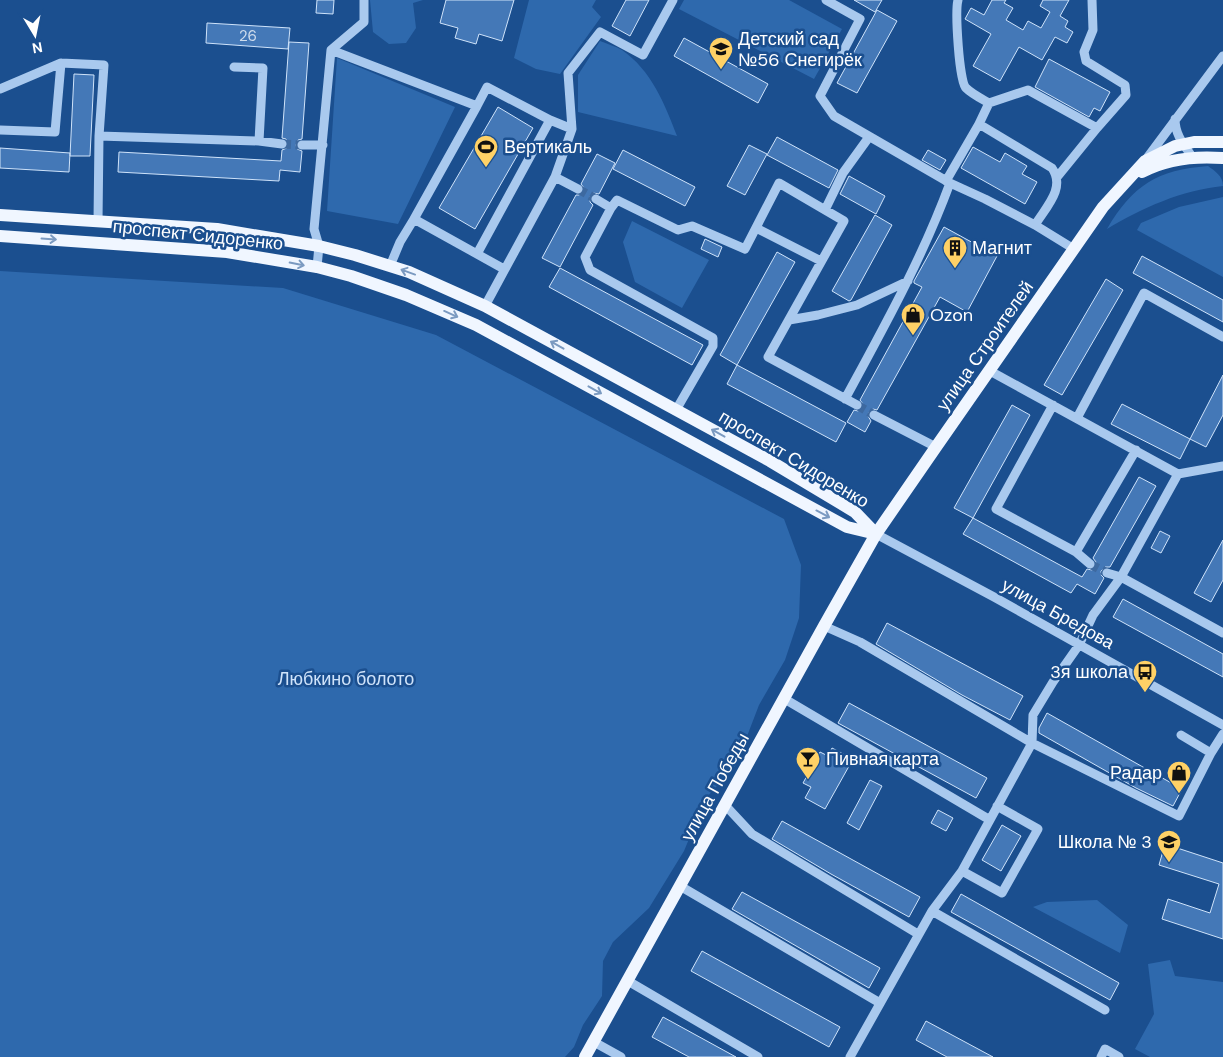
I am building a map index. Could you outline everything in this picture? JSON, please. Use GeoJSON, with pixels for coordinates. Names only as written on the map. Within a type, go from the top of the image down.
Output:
{"type":"FeatureCollection","features":[{"type":"Feature","properties":{"kind":"main road","name":"улица Строителей"},"geometry":{"type":"LineString","coordinates":[[876,534],[1103,207],[1145,161],[1160,152],[1184,144],[1223,142]]}},
{"type":"Feature","properties":{"kind":"main road","name":"улица Строителей"},"geometry":{"type":"LineString","coordinates":[[1127,181],[1155,165],[1194,158],[1223,158]]}},
{"type":"Feature","properties":{"kind":"main road","name":"проспект Сидоренко"},"geometry":{"type":"LineString","coordinates":[[0,215],[217,230],[319,246],[390,266],[448,288],[485,306],[770,461],[855,512],[876,534]]}},
{"type":"Feature","properties":{"kind":"main road","name":"проспект Сидоренко"},"geometry":{"type":"LineString","coordinates":[[0,236],[227,252],[317,267],[351,276],[406,295],[476,325],[847,527],[876,534]]}},
{"type":"Feature","properties":{"kind":"main road","name":"улица Победы"},"geometry":{"type":"LineString","coordinates":[[585,1057],[726,806],[783,698],[876,534]]}},
{"type":"Feature","properties":{"kind":"street"},"geometry":{"type":"LineString","coordinates":[[317,267],[319,246],[314,229],[330,50],[364,22],[364,0]]}},
{"type":"Feature","properties":{"kind":"street"},"geometry":{"type":"LineString","coordinates":[[485,306],[555,177],[572,128],[568,73],[600,32],[643,55],[673,0]]}},
{"type":"Feature","properties":{"kind":"street"},"geometry":{"type":"LineString","coordinates":[[826,0],[860,19],[820,96],[834,116],[948,182],[1034,225],[1074,249]]}},
{"type":"Feature","properties":{"kind":"street"},"geometry":{"type":"LineString","coordinates":[[958,0],[956,24],[962,64],[961,79],[965,88],[989,103]]}},
{"type":"Feature","properties":{"kind":"street"},"geometry":{"type":"LineString","coordinates":[[1058,176],[1126,95],[1125,85],[1086,61],[1084,52],[1093,30],[1092,0]]}},
{"type":"Feature","properties":{"kind":"street"},"geometry":{"type":"LineString","coordinates":[[330,50],[477,106]]}},
{"type":"Feature","properties":{"kind":"street"},"geometry":{"type":"LineString","coordinates":[[1145,161],[1223,56]]}},
{"type":"Feature","properties":{"kind":"street"},"geometry":{"type":"LineString","coordinates":[[0,89],[61,63],[104,65],[99,136],[98,221]]}},
{"type":"Feature","properties":{"kind":"street"},"geometry":{"type":"LineString","coordinates":[[0,130],[55,132],[61,63]]}},
{"type":"Feature","properties":{"kind":"street"},"geometry":{"type":"LineString","coordinates":[[234,67],[263,68],[259,141]]}},
{"type":"Feature","properties":{"kind":"street"},"geometry":{"type":"LineString","coordinates":[[390,266],[400,242],[487,87],[550,120],[572,128]]}},
{"type":"Feature","properties":{"kind":"street"},"geometry":{"type":"LineString","coordinates":[[845,399],[909,281],[937,218],[948,182],[989,103],[1028,90],[1097,128]]}},
{"type":"Feature","properties":{"kind":"street"},"geometry":{"type":"LineString","coordinates":[[1175,119],[1175,129],[1194,158]]}},
{"type":"Feature","properties":{"kind":"street"},"geometry":{"type":"LineString","coordinates":[[477,254],[550,120]]}},
{"type":"Feature","properties":{"kind":"street"},"geometry":{"type":"LineString","coordinates":[[979,124],[1052,168],[1058,176],[1058,189],[1034,225]]}},
{"type":"Feature","properties":{"kind":"street"},"geometry":{"type":"LineString","coordinates":[[99,136],[259,141],[282,144]]}},
{"type":"Feature","properties":{"kind":"street"},"geometry":{"type":"LineString","coordinates":[[825,210],[844,173],[869,137]]}},
{"type":"Feature","properties":{"kind":"street"},"geometry":{"type":"LineString","coordinates":[[302,146],[322,145]]}},
{"type":"Feature","properties":{"kind":"street"},"geometry":{"type":"LineString","coordinates":[[555,177],[578,189]]}},
{"type":"Feature","properties":{"kind":"street"},"geometry":{"type":"LineString","coordinates":[[676,410],[713,346],[713,338],[590,270],[585,257],[617,200],[678,230],[692,226],[745,249],[779,183],[844,221],[768,357],[857,405]]}},
{"type":"Feature","properties":{"kind":"street"},"geometry":{"type":"LineString","coordinates":[[596,199],[611,208]]}},
{"type":"Feature","properties":{"kind":"street"},"geometry":{"type":"LineString","coordinates":[[414,219],[504,269]]}},
{"type":"Feature","properties":{"kind":"street"},"geometry":{"type":"LineString","coordinates":[[756,228],[821,261]]}},
{"type":"Feature","properties":{"kind":"street"},"geometry":{"type":"LineString","coordinates":[[789,320],[857,305],[909,281]]}},
{"type":"Feature","properties":{"kind":"street"},"geometry":{"type":"LineString","coordinates":[[1077,418],[1144,293],[1223,336]]}},
{"type":"Feature","properties":{"kind":"street"},"geometry":{"type":"LineString","coordinates":[[990,371],[1178,474],[1223,466]]}},
{"type":"Feature","properties":{"kind":"street"},"geometry":{"type":"LineString","coordinates":[[1053,405],[996,509],[1076,552],[1090,564]]}},
{"type":"Feature","properties":{"kind":"street"},"geometry":{"type":"LineString","coordinates":[[874,415],[936,447]]}},
{"type":"Feature","properties":{"kind":"street"},"geometry":{"type":"LineString","coordinates":[[1076,552],[1136,450]]}},
{"type":"Feature","properties":{"kind":"street"},"geometry":{"type":"LineString","coordinates":[[850,1057],[918,934],[932,911],[962,871],[1032,743],[1033,715],[1053,682],[1080,645],[1093,615],[1121,577],[1178,474]]}},
{"type":"Feature","properties":{"kind":"street","name":"улица Бредова"},"geometry":{"type":"LineString","coordinates":[[876,534],[1223,725]]}},
{"type":"Feature","properties":{"kind":"street"},"geometry":{"type":"LineString","coordinates":[[1107,573],[1121,577],[1223,633]]}},
{"type":"Feature","properties":{"kind":"street"},"geometry":{"type":"LineString","coordinates":[[824,626],[860,642],[1032,743],[1179,816],[1223,734]]}},
{"type":"Feature","properties":{"kind":"street"},"geometry":{"type":"LineString","coordinates":[[783,698],[990,820]]}},
{"type":"Feature","properties":{"kind":"street"},"geometry":{"type":"LineString","coordinates":[[1181,735],[1212,752]]}},
{"type":"Feature","properties":{"kind":"street"},"geometry":{"type":"LineString","coordinates":[[726,806],[752,834],[918,934]]}},
{"type":"Feature","properties":{"kind":"street"},"geometry":{"type":"LineString","coordinates":[[962,871],[1002,893],[1038,829],[998,806]]}},
{"type":"Feature","properties":{"kind":"street"},"geometry":{"type":"LineString","coordinates":[[680,886],[880,1004]]}},
{"type":"Feature","properties":{"kind":"street"},"geometry":{"type":"LineString","coordinates":[[932,911],[1105,1010]]}},
{"type":"Feature","properties":{"kind":"street"},"geometry":{"type":"LineString","coordinates":[[628,981],[758,1057]]}},
{"type":"Feature","properties":{"kind":"street"},"geometry":{"type":"LineString","coordinates":[[594,1042],[621,1057]]}},
{"type":"Feature","properties":{"kind":"street"},"geometry":{"type":"LineString","coordinates":[[1101,1057],[1105,1049],[1119,1057]]}},
{"type":"Feature","properties":{"kind":"green space"},"geometry":{"type":"Polygon","coordinates":[[[370,0],[423,0],[413,3],[416,28],[406,43],[389,44],[373,32],[370,0]]]}},
{"type":"Feature","properties":{"kind":"green space"},"geometry":{"type":"Polygon","coordinates":[[[529,0],[596,0],[592,7],[601,17],[560,74],[536,69],[514,58],[529,0]]]}},
{"type":"Feature","properties":{"kind":"green space"},"geometry":{"type":"Polygon","coordinates":[[[684,0],[789,0],[842,29],[814,79],[679,9],[684,0]]]}},
{"type":"Feature","properties":{"kind":"green space"},"geometry":{"type":"Polygon","coordinates":[[[600,41],[622,50],[641,67],[656,88],[677,136],[578,112],[578,75],[600,41]]]}},
{"type":"Feature","properties":{"kind":"green space"},"geometry":{"type":"Polygon","coordinates":[[[337,58],[455,107],[398,224],[327,211],[337,58]]]}},
{"type":"Feature","properties":{"kind":"green space"},"geometry":{"type":"Polygon","coordinates":[[[1208,166],[1220,177],[1223,186],[1192,191],[1163,201],[1107,229],[1127,201],[1148,182],[1174,171],[1208,166]]]}},
{"type":"Feature","properties":{"kind":"green space"},"geometry":{"type":"Polygon","coordinates":[[[1223,197],[1223,277],[1137,230],[1141,223],[1179,207],[1223,197]]]}},
{"type":"Feature","properties":{"kind":"green space"},"geometry":{"type":"Polygon","coordinates":[[[632,221],[709,260],[682,308],[635,282],[623,242],[632,221]]]}},
{"type":"Feature","properties":{"kind":"green space","name":"Любкино болото"},"geometry":{"type":"Polygon","coordinates":[[[0,271],[283,288],[436,335],[784,519],[801,565],[799,618],[785,660],[759,705],[736,765],[706,798],[684,851],[649,908],[613,942],[603,961],[602,996],[583,1025],[574,1047],[565,1057],[0,1057],[0,271]]]}},
{"type":"Feature","properties":{"kind":"green space"},"geometry":{"type":"Polygon","coordinates":[[[1097,900],[1128,925],[1120,953],[1033,907],[1047,902],[1097,900]]]}},
{"type":"Feature","properties":{"kind":"green space"},"geometry":{"type":"Polygon","coordinates":[[[1170,960],[1175,976],[1223,982],[1223,1057],[1150,1057],[1135,1049],[1154,1014],[1148,964],[1170,960]]]}},
{"type":"Feature","properties":{"kind":"building"},"geometry":{"type":"Polygon","coordinates":[[[317,0],[334,0],[333,14],[316,13],[317,0]]]}},
{"type":"Feature","properties":{"kind":"building"},"geometry":{"type":"Polygon","coordinates":[[[446,0],[514,0],[502,41],[479,34],[476,44],[455,38],[458,28],[440,23],[446,0]]]}},
{"type":"Feature","properties":{"kind":"building"},"geometry":{"type":"Polygon","coordinates":[[[626,0],[649,0],[630,36],[612,26],[626,0]]]}},
{"type":"Feature","properties":{"kind":"building"},"geometry":{"type":"Polygon","coordinates":[[[854,0],[882,0],[875,12],[854,0]]]}},
{"type":"Feature","properties":{"kind":"building"},"geometry":{"type":"Polygon","coordinates":[[[992,0],[1006,0],[1004,3],[1013,8],[1006,20],[1023,30],[1028,21],[1041,28],[1050,12],[1040,6],[1043,0],[1069,0],[1060,16],[1068,21],[1065,27],[1073,32],[1067,43],[1055,37],[1042,60],[1019,47],[1000,81],[973,66],[991,34],[965,19],[971,8],[984,15],[992,0]]]}},
{"type":"Feature","properties":{"kind":"building"},"geometry":{"type":"Polygon","coordinates":[[[877,10],[897,21],[857,93],[837,83],[877,10]]]}},
{"type":"Feature","properties":{"kind":"building"},"geometry":{"type":"Polygon","coordinates":[[[207,23],[290,28],[288,49],[206,43],[207,23]]]}},
{"type":"Feature","properties":{"kind":"building","name":"Детский сад №56 Снегирёк"},"geometry":{"type":"Polygon","coordinates":[[[684,38],[768,84],[758,103],[674,56],[684,38]]]}},
{"type":"Feature","properties":{"kind":"building"},"geometry":{"type":"Polygon","coordinates":[[[289,42],[309,43],[302,139],[298,140],[296,145],[297,149],[302,151],[300,172],[280,170],[279,181],[118,172],[119,152],[281,161],[282,150],[287,148],[288,144],[286,139],[282,138],[289,42]]]}},
{"type":"Feature","properties":{"kind":"building"},"geometry":{"type":"Polygon","coordinates":[[[1049,59],[1110,92],[1100,111],[1094,108],[1089,117],[1035,87],[1049,59]]]}},
{"type":"Feature","properties":{"kind":"building"},"geometry":{"type":"Polygon","coordinates":[[[74,74],[94,75],[90,156],[70,156],[74,74]]]}},
{"type":"Feature","properties":{"kind":"building","name":"Вертикаль"},"geometry":{"type":"Polygon","coordinates":[[[498,107],[533,128],[475,229],[439,208],[498,107]]]}},
{"type":"Feature","properties":{"kind":"building"},"geometry":{"type":"Polygon","coordinates":[[[777,137],[838,170],[829,188],[767,155],[777,137]]]}},
{"type":"Feature","properties":{"kind":"building"},"geometry":{"type":"Polygon","coordinates":[[[749,145],[767,154],[745,195],[727,186],[749,145]]]}},
{"type":"Feature","properties":{"kind":"building"},"geometry":{"type":"Polygon","coordinates":[[[973,147],[1000,162],[1005,153],[1027,166],[1022,174],[1037,182],[1025,204],[961,168],[973,147]]]}},
{"type":"Feature","properties":{"kind":"building"},"geometry":{"type":"Polygon","coordinates":[[[0,148],[70,153],[69,172],[0,168],[0,148]]]}},
{"type":"Feature","properties":{"kind":"building"},"geometry":{"type":"Polygon","coordinates":[[[623,150],[695,187],[685,206],[613,169],[623,150]]]}},
{"type":"Feature","properties":{"kind":"building"},"geometry":{"type":"Polygon","coordinates":[[[928,150],[946,160],[940,170],[922,160],[928,150]]]}},
{"type":"Feature","properties":{"kind":"building"},"geometry":{"type":"Polygon","coordinates":[[[597,154],[615,163],[599,194],[593,193],[590,196],[590,202],[593,205],[560,267],[542,258],[576,195],[583,192],[584,188],[581,184],[597,154]]]}},
{"type":"Feature","properties":{"kind":"building"},"geometry":{"type":"Polygon","coordinates":[[[849,176],[885,196],[876,214],[840,194],[849,176]]]}},
{"type":"Feature","properties":{"kind":"building"},"geometry":{"type":"Polygon","coordinates":[[[875,215],[892,225],[849,301],[832,291],[875,215]]]}},
{"type":"Feature","properties":{"kind":"building"},"geometry":{"type":"Polygon","coordinates":[[[944,227],[997,256],[967,312],[940,297],[877,410],[873,409],[869,412],[868,416],[871,421],[865,432],[847,422],[854,410],[858,411],[862,408],[863,404],[860,400],[922,287],[914,283],[914,281],[944,227]]]}},
{"type":"Feature","properties":{"kind":"building"},"geometry":{"type":"Polygon","coordinates":[[[705,239],[722,247],[718,257],[701,249],[705,239]]]}},
{"type":"Feature","properties":{"kind":"building"},"geometry":{"type":"Polygon","coordinates":[[[777,252],[795,262],[737,365],[720,355],[777,252]]]}},
{"type":"Feature","properties":{"kind":"building"},"geometry":{"type":"Polygon","coordinates":[[[1142,256],[1223,300],[1223,322],[1133,273],[1142,256]]]}},
{"type":"Feature","properties":{"kind":"building"},"geometry":{"type":"Polygon","coordinates":[[[560,268],[703,345],[692,365],[549,287],[560,268]]]}},
{"type":"Feature","properties":{"kind":"building"},"geometry":{"type":"Polygon","coordinates":[[[1106,279],[1123,290],[1062,395],[1044,385],[1106,279]]]}},
{"type":"Feature","properties":{"kind":"building"},"geometry":{"type":"Polygon","coordinates":[[[737,365],[846,423],[836,442],[727,384],[737,365]]]}},
{"type":"Feature","properties":{"kind":"building"},"geometry":{"type":"Polygon","coordinates":[[[1223,375],[1223,415],[1206,447],[1190,439],[1223,375]]]}},
{"type":"Feature","properties":{"kind":"building"},"geometry":{"type":"Polygon","coordinates":[[[1122,404],[1190,439],[1180,459],[1111,424],[1122,404]]]}},
{"type":"Feature","properties":{"kind":"building"},"geometry":{"type":"Polygon","coordinates":[[[1012,405],[1030,415],[973,518],[954,508],[1012,405]]]}},
{"type":"Feature","properties":{"kind":"building"},"geometry":{"type":"Polygon","coordinates":[[[1139,477],[1156,486],[1110,567],[1105,567],[1101,571],[1101,575],[1104,578],[1095,594],[1077,584],[1071,593],[963,534],[973,518],[1082,577],[1087,569],[1092,570],[1095,568],[1096,562],[1093,558],[1139,477]]]}},
{"type":"Feature","properties":{"kind":"building"},"geometry":{"type":"Polygon","coordinates":[[[1160,531],[1170,536],[1161,553],[1151,548],[1160,531]]]}},
{"type":"Feature","properties":{"kind":"building"},"geometry":{"type":"Polygon","coordinates":[[[1223,540],[1223,580],[1211,602],[1194,593],[1223,540]]]}},
{"type":"Feature","properties":{"kind":"building"},"geometry":{"type":"Polygon","coordinates":[[[1123,599],[1223,654],[1223,677],[1113,617],[1123,599]]]}},
{"type":"Feature","properties":{"kind":"building"},"geometry":{"type":"Polygon","coordinates":[[[887,623],[1023,696],[1010,720],[962,695],[876,644],[887,623]]]}},
{"type":"Feature","properties":{"kind":"building"},"geometry":{"type":"Polygon","coordinates":[[[849,703],[987,778],[976,798],[838,723],[849,703]]]}},
{"type":"Feature","properties":{"kind":"building"},"geometry":{"type":"Polygon","coordinates":[[[1047,713],[1182,789],[1173,806],[1136,788],[1039,733],[1039,728],[1047,713]]]}},
{"type":"Feature","properties":{"kind":"building"},"geometry":{"type":"Polygon","coordinates":[[[832,748],[853,759],[825,809],[805,798],[811,787],[803,783],[820,752],[828,756],[832,748]]]}},
{"type":"Feature","properties":{"kind":"building"},"geometry":{"type":"Polygon","coordinates":[[[870,780],[882,786],[859,830],[847,823],[870,780]]]}},
{"type":"Feature","properties":{"kind":"building"},"geometry":{"type":"Polygon","coordinates":[[[938,810],[953,818],[946,831],[931,823],[938,810]]]}},
{"type":"Feature","properties":{"kind":"building"},"geometry":{"type":"Polygon","coordinates":[[[782,821],[920,897],[909,917],[772,839],[782,821]]]}},
{"type":"Feature","properties":{"kind":"building"},"geometry":{"type":"Polygon","coordinates":[[[1002,825],[1021,836],[1001,871],[982,860],[1002,825]]]}},
{"type":"Feature","properties":{"kind":"building"},"geometry":{"type":"Polygon","coordinates":[[[1165,844],[1223,863],[1223,939],[1162,919],[1168,899],[1210,913],[1219,884],[1159,865],[1165,844]]]}},
{"type":"Feature","properties":{"kind":"building"},"geometry":{"type":"Polygon","coordinates":[[[742,892],[880,968],[869,988],[732,909],[742,892]]]}},
{"type":"Feature","properties":{"kind":"building"},"geometry":{"type":"Polygon","coordinates":[[[961,894],[1119,983],[1110,1000],[951,912],[961,894]]]}},
{"type":"Feature","properties":{"kind":"building"},"geometry":{"type":"Polygon","coordinates":[[[702,951],[840,1027],[829,1047],[691,971],[702,951]]]}},
{"type":"Feature","properties":{"kind":"building"},"geometry":{"type":"Polygon","coordinates":[[[663,1017],[736,1057],[689,1057],[652,1037],[663,1017]]]}},
{"type":"Feature","properties":{"kind":"building"},"geometry":{"type":"Polygon","coordinates":[[[926,1021],[993,1057],[947,1057],[916,1040],[926,1021]]]}},
{"type":"Feature","properties":{"kind":"tunnel"},"geometry":{"type":"LineString","coordinates":[[282,144],[302,145]]}},
{"type":"Feature","properties":{"kind":"tunnel"},"geometry":{"type":"LineString","coordinates":[[578,189],[596,199]]}},
{"type":"Feature","properties":{"kind":"tunnel"},"geometry":{"type":"LineString","coordinates":[[857,405],[874,415]]}},
{"type":"Feature","properties":{"kind":"tunnel"},"geometry":{"type":"LineString","coordinates":[[1090,564],[1107,573]]}},
{"type":"Feature","properties":{"kind":"place","name":"Детский сад №56 Снегирёк"},"geometry":{"type":"Point","coordinates":[721,70]}},
{"type":"Feature","properties":{"kind":"place","name":"Вертикаль"},"geometry":{"type":"Point","coordinates":[486,168]}},
{"type":"Feature","properties":{"kind":"place","name":"Магнит"},"geometry":{"type":"Point","coordinates":[955,269]}},
{"type":"Feature","properties":{"kind":"place","name":"Ozon"},"geometry":{"type":"Point","coordinates":[913,336]}},
{"type":"Feature","properties":{"kind":"place","name":"3я школа"},"geometry":{"type":"Point","coordinates":[1145,693]}},
{"type":"Feature","properties":{"kind":"place","name":"Пивная карта"},"geometry":{"type":"Point","coordinates":[808,780]}},
{"type":"Feature","properties":{"kind":"place","name":"Радар"},"geometry":{"type":"Point","coordinates":[1179,794]}},
{"type":"Feature","properties":{"kind":"place","name":"Школа № 3"},"geometry":{"type":"Point","coordinates":[1169,863]}}]}
